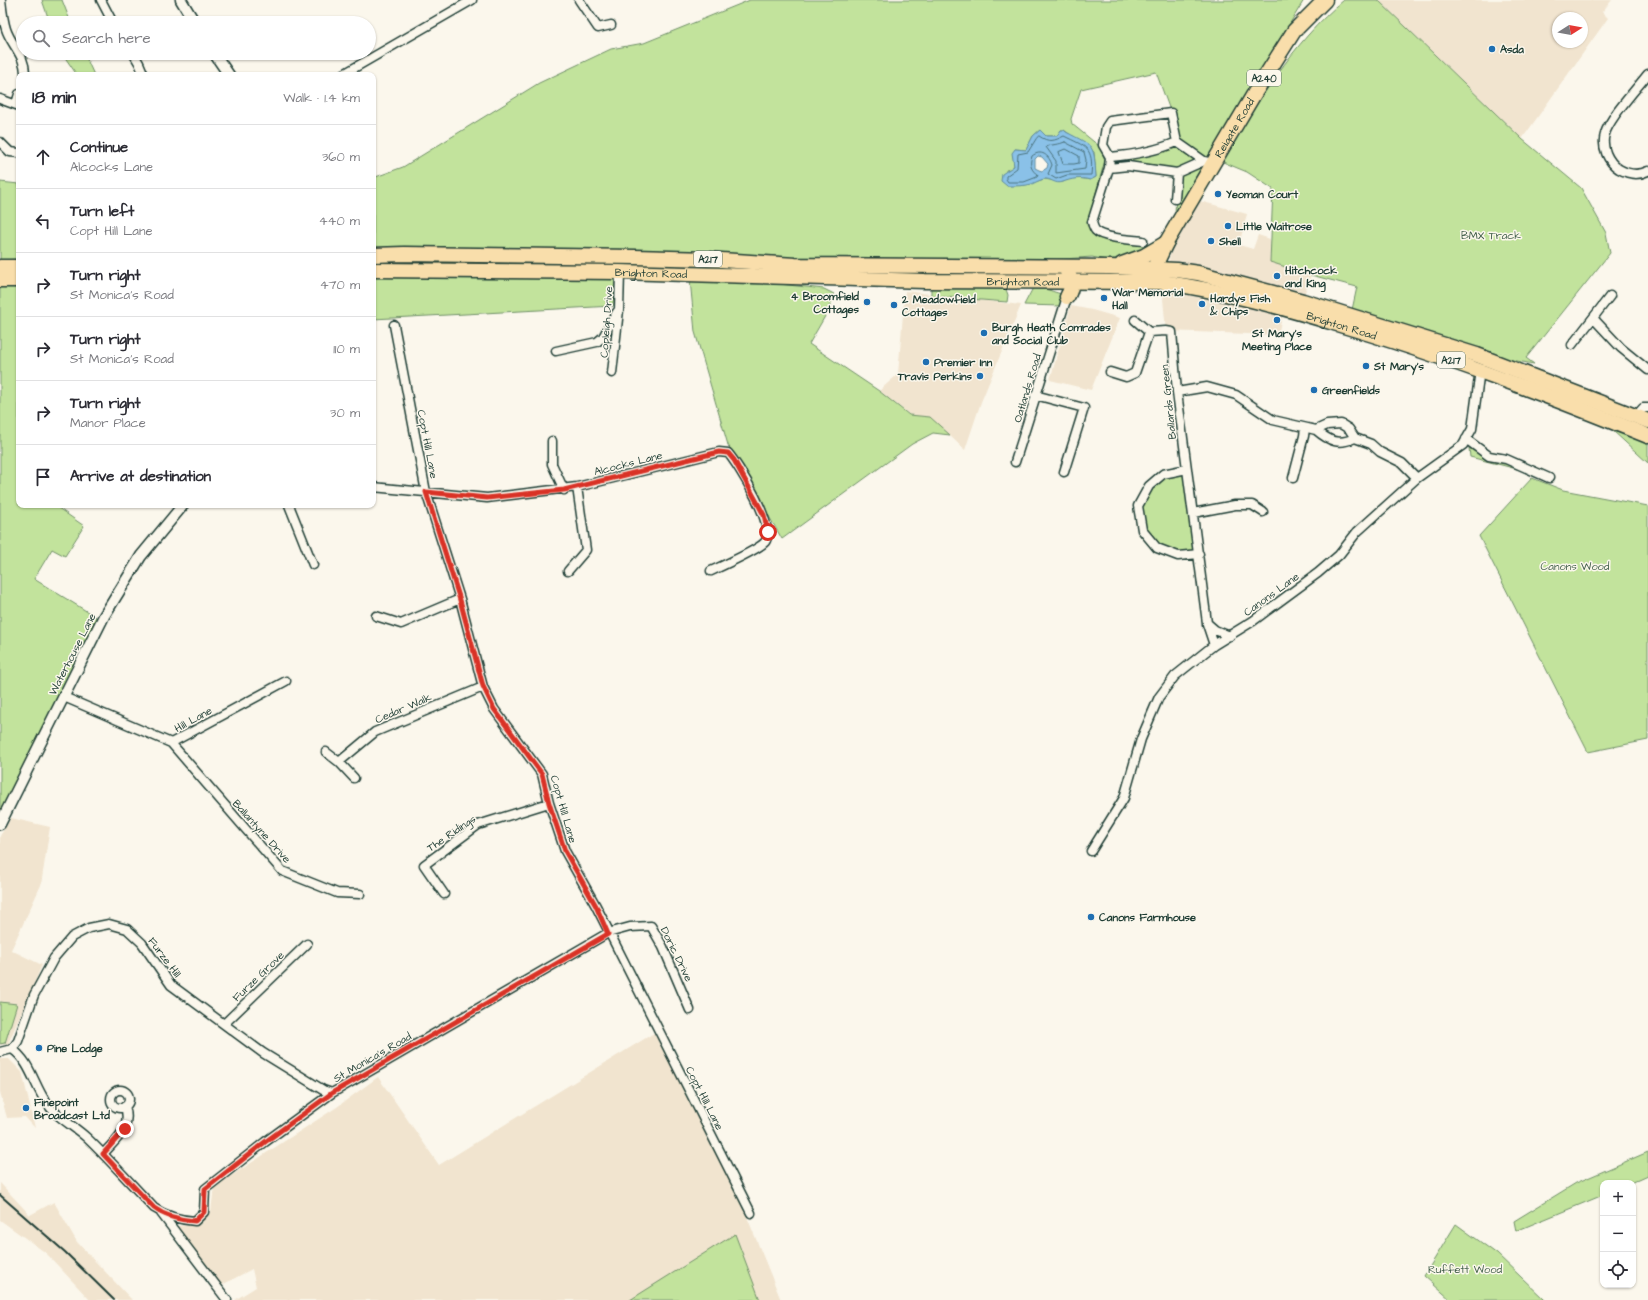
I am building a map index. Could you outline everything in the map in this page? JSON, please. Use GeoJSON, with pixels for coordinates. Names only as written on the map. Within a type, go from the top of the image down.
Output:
{"type":"FeatureCollection","features":[{"type":"Feature","properties":{"kind":"highway","name":"Reigate Road"},"geometry":{"type":"LineString","coordinates":[[1166,243],[1208,162],[1294,32],[1325,0]]}},
{"type":"Feature","properties":{"kind":"highway"},"geometry":{"type":"LineString","coordinates":[[1110,268],[1139,258],[1166,243]]}},
{"type":"Feature","properties":{"kind":"highway"},"geometry":{"type":"LineString","coordinates":[[1166,243],[1165,252],[1167,260],[1177,270]]}},
{"type":"Feature","properties":{"kind":"highway","name":"A240"},"geometry":{"type":"LineString","coordinates":[[1154,277],[1166,243]]}},
{"type":"Feature","properties":{"kind":"highway","name":"Brighton Road"},"geometry":{"type":"LineString","coordinates":[[376,255],[404,254],[707,259],[795,265],[1110,268],[1154,277],[1299,312],[1395,341],[1482,364],[1648,436]]}},
{"type":"Feature","properties":{"kind":"highway"},"geometry":{"type":"LineString","coordinates":[[0,267],[16,267]]}},
{"type":"Feature","properties":{"kind":"highway"},"geometry":{"type":"LineString","coordinates":[[1063,268],[1069,275],[1071,281],[1071,291],[1067,297]]}},
{"type":"Feature","properties":{"kind":"highway","name":"Brighton Road"},"geometry":{"type":"LineString","coordinates":[[376,270],[620,272],[925,281],[1071,281],[1154,277],[1177,270],[1205,275],[1303,301],[1642,419]]}},
{"type":"Feature","properties":{"kind":"highway"},"geometry":{"type":"LineString","coordinates":[[0,280],[16,280]]}},
{"type":"Feature","properties":{"kind":"highway"},"geometry":{"type":"LineString","coordinates":[[1047,281],[1057,284],[1065,289],[1067,297]]}},
{"type":"Feature","properties":{"kind":"street"},"geometry":{"type":"LineString","coordinates":[[1,0],[6,29],[16,46]]}},
{"type":"Feature","properties":{"kind":"street"},"geometry":{"type":"LineString","coordinates":[[101,0],[109,16]]}},
{"type":"Feature","properties":{"kind":"street"},"geometry":{"type":"LineString","coordinates":[[181,0],[191,16]]}},
{"type":"Feature","properties":{"kind":"street"},"geometry":{"type":"LineString","coordinates":[[376,55],[472,0]]}},
{"type":"Feature","properties":{"kind":"street"},"geometry":{"type":"LineString","coordinates":[[579,0],[598,28],[611,25]]}},
{"type":"Feature","properties":{"kind":"street"},"geometry":{"type":"LineString","coordinates":[[23,60],[25,72]]}},
{"type":"Feature","properties":{"kind":"street"},"geometry":{"type":"LineString","coordinates":[[138,60],[143,72]]}},
{"type":"Feature","properties":{"kind":"street"},"geometry":{"type":"LineString","coordinates":[[218,60],[226,72]]}},
{"type":"Feature","properties":{"kind":"street"},"geometry":{"type":"LineString","coordinates":[[347,72],[368,60]]}},
{"type":"Feature","properties":{"kind":"street"},"geometry":{"type":"LineString","coordinates":[[1648,74],[1615,116],[1604,134],[1605,152],[1612,165],[1626,173],[1642,174],[1648,171]]}},
{"type":"Feature","properties":{"kind":"street"},"geometry":{"type":"LineString","coordinates":[[0,99],[16,105]]}},
{"type":"Feature","properties":{"kind":"street"},"geometry":{"type":"LineString","coordinates":[[1143,242],[1099,234],[1095,230],[1092,222],[1109,168],[1110,157],[1103,145],[1106,127],[1110,121],[1171,113],[1177,142],[1208,162]]}},
{"type":"Feature","properties":{"kind":"street"},"geometry":{"type":"LineString","coordinates":[[0,142],[10,152],[16,153]]}},
{"type":"Feature","properties":{"kind":"street"},"geometry":{"type":"LineString","coordinates":[[1110,157],[1128,156],[1164,148],[1177,142]]}},
{"type":"Feature","properties":{"kind":"street"},"geometry":{"type":"LineString","coordinates":[[1128,156],[1128,166]]}},
{"type":"Feature","properties":{"kind":"street"},"geometry":{"type":"LineString","coordinates":[[1109,168],[1128,166],[1177,173],[1208,162]]}},
{"type":"Feature","properties":{"kind":"street"},"geometry":{"type":"LineString","coordinates":[[1175,199],[1177,173]]}},
{"type":"Feature","properties":{"kind":"street","name":"Copleigh Drive"},"geometry":{"type":"LineString","coordinates":[[612,373],[619,310],[620,272]]}},
{"type":"Feature","properties":{"kind":"street"},"geometry":{"type":"LineString","coordinates":[[1572,345],[1610,296]]}},
{"type":"Feature","properties":{"kind":"street","name":"Oatlands Road"},"geometry":{"type":"LineString","coordinates":[[1015,462],[1067,297]]}},
{"type":"Feature","properties":{"kind":"street"},"geometry":{"type":"LineString","coordinates":[[556,351],[598,342],[603,337],[619,310]]}},
{"type":"Feature","properties":{"kind":"street"},"geometry":{"type":"LineString","coordinates":[[1593,318],[1621,348],[1648,370]]}},
{"type":"Feature","properties":{"kind":"street"},"geometry":{"type":"LineString","coordinates":[[1110,372],[1126,377],[1135,373],[1149,332],[1135,320]]}},
{"type":"Feature","properties":{"kind":"street","name":"Copt Hill Lane"},"geometry":{"type":"LineString","coordinates":[[394,324],[426,492],[460,600],[483,686],[494,709],[542,774],[549,803],[565,851],[596,906],[608,934],[751,1213]]}},
{"type":"Feature","properties":{"kind":"street","name":"Ballards Green"},"geometry":{"type":"LineString","coordinates":[[1149,332],[1172,332],[1177,392],[1207,623],[1214,645]]}},
{"type":"Feature","properties":{"kind":"street","name":"Canons Lane"},"geometry":{"type":"LineString","coordinates":[[1091,851],[1124,798],[1141,739],[1159,697],[1175,676],[1214,645],[1253,621],[1318,573],[1339,555],[1357,532],[1417,478],[1463,445],[1472,428],[1482,364]]}},
{"type":"Feature","properties":{"kind":"street"},"geometry":{"type":"LineString","coordinates":[[1177,392],[1207,387],[1236,395],[1273,420],[1316,430],[1324,437],[1333,441],[1344,443],[1355,438]]}},
{"type":"Feature","properties":{"kind":"street"},"geometry":{"type":"LineString","coordinates":[[1035,395],[1084,408],[1064,472]]}},
{"type":"Feature","properties":{"kind":"street","name":"Brighton Road"},"geometry":{"type":"LineString","coordinates":[[1642,419],[1643,408],[1648,408]]}},
{"type":"Feature","properties":{"kind":"street"},"geometry":{"type":"LineString","coordinates":[[1316,430],[1327,425],[1341,424],[1349,429],[1355,438],[1371,444],[1380,452],[1402,462],[1417,478]]}},
{"type":"Feature","properties":{"kind":"street"},"geometry":{"type":"LineString","coordinates":[[1293,478],[1304,436],[1304,428]]}},
{"type":"Feature","properties":{"kind":"street"},"geometry":{"type":"LineString","coordinates":[[1466,439],[1488,456],[1506,459],[1550,478]]}},
{"type":"Feature","properties":{"kind":"street"},"geometry":{"type":"LineString","coordinates":[[552,441],[552,464],[564,490]]}},
{"type":"Feature","properties":{"kind":"street","name":"Alcocks Lane"},"geometry":{"type":"LineString","coordinates":[[376,487],[487,498],[564,490],[719,452],[728,453],[740,469],[764,515],[768,532],[767,538],[761,545],[711,571]]}},
{"type":"Feature","properties":{"kind":"street"},"geometry":{"type":"LineString","coordinates":[[1187,469],[1163,474],[1149,486],[1138,506],[1142,530],[1158,548],[1178,556],[1199,554]]}},
{"type":"Feature","properties":{"kind":"street"},"geometry":{"type":"LineString","coordinates":[[568,571],[586,550],[577,487]]}},
{"type":"Feature","properties":{"kind":"street"},"geometry":{"type":"LineString","coordinates":[[1193,513],[1235,505],[1252,505],[1263,512]]}},
{"type":"Feature","properties":{"kind":"street","name":"Waterhouse Lane"},"geometry":{"type":"LineString","coordinates":[[0,824],[104,616],[141,556],[181,508]]}},
{"type":"Feature","properties":{"kind":"street"},"geometry":{"type":"LineString","coordinates":[[290,508],[313,565]]}},
{"type":"Feature","properties":{"kind":"street"},"geometry":{"type":"LineString","coordinates":[[376,616],[402,624],[460,600]]}},
{"type":"Feature","properties":{"kind":"street"},"geometry":{"type":"LineString","coordinates":[[1207,623],[1215,630],[1230,636]]}},
{"type":"Feature","properties":{"kind":"street","name":"Hill Lane"},"geometry":{"type":"LineString","coordinates":[[64,697],[171,744],[286,681]]}},
{"type":"Feature","properties":{"kind":"street","name":"Cedar Walk"},"geometry":{"type":"LineString","coordinates":[[339,762],[375,732],[483,686]]}},
{"type":"Feature","properties":{"kind":"street","name":"Ballantyne Drive"},"geometry":{"type":"LineString","coordinates":[[171,744],[282,871],[337,893],[360,894]]}},
{"type":"Feature","properties":{"kind":"street"},"geometry":{"type":"LineString","coordinates":[[326,752],[339,762],[354,778]]}},
{"type":"Feature","properties":{"kind":"street","name":"The Ridings"},"geometry":{"type":"LineString","coordinates":[[444,894],[424,866],[478,826],[549,803]]}},
{"type":"Feature","properties":{"kind":"street","name":"Furze Hill"},"geometry":{"type":"LineString","coordinates":[[12,1049],[18,1041],[34,995],[54,958],[72,937],[89,928],[109,924],[127,929],[142,943],[171,985],[263,1053],[323,1090],[332,1093]]}},
{"type":"Feature","properties":{"kind":"street","name":"Doric Drive"},"geometry":{"type":"LineString","coordinates":[[608,934],[630,927],[651,926],[663,947],[690,1010]]}},
{"type":"Feature","properties":{"kind":"street","name":"St Monica's Road"},"geometry":{"type":"LineString","coordinates":[[12,1049],[19,1054],[24,1061],[38,1088],[52,1110],[62,1120],[76,1128],[154,1208],[161,1213],[195,1221],[204,1212],[205,1189],[265,1142],[332,1093],[608,934]]}},
{"type":"Feature","properties":{"kind":"street","name":"Furze Grove"},"geometry":{"type":"LineString","coordinates":[[224,1024],[307,944]]}},
{"type":"Feature","properties":{"kind":"street"},"geometry":{"type":"LineString","coordinates":[[0,1052],[12,1049]]}},
{"type":"Feature","properties":{"kind":"street"},"geometry":{"type":"LineString","coordinates":[[103,1154],[125,1129],[127,1124],[125,1106]]}},
{"type":"Feature","properties":{"kind":"street"},"geometry":{"type":"LineString","coordinates":[[161,1213],[227,1300]]}},
{"type":"Feature","properties":{"kind":"shaded area"},"geometry":{"type":"Polygon","coordinates":[[[1378,0],[1612,0],[1602,12],[1608,18],[1588,46],[1588,12],[1552,12],[1552,48],[1587,48],[1522,139],[1378,0]]]}},
{"type":"Feature","properties":{"kind":"shaded area"},"geometry":{"type":"Polygon","coordinates":[[[1200,201],[1247,214],[1239,245],[1253,249],[1258,235],[1270,239],[1270,262],[1311,275],[1304,295],[1282,317],[1278,335],[1166,331],[1163,299],[1170,254],[1176,238],[1200,201]]]}},
{"type":"Feature","properties":{"kind":"shaded area"},"geometry":{"type":"Polygon","coordinates":[[[905,291],[1021,305],[981,402],[965,450],[930,417],[910,415],[879,391],[898,374],[905,291]]]}},
{"type":"Feature","properties":{"kind":"shaded area"},"geometry":{"type":"Polygon","coordinates":[[[1071,306],[1120,318],[1091,390],[1050,380],[1071,306]]]}},
{"type":"Feature","properties":{"kind":"shaded area"},"geometry":{"type":"Polygon","coordinates":[[[11,818],[50,827],[41,885],[11,950],[42,965],[8,1044],[0,1045],[0,836],[11,818]]]}},
{"type":"Feature","properties":{"kind":"shaded area"},"geometry":{"type":"Polygon","coordinates":[[[654,1033],[736,1190],[781,1300],[235,1300],[256,1287],[252,1269],[220,1286],[175,1226],[199,1225],[211,1211],[214,1187],[337,1107],[378,1077],[439,1165],[654,1033]]]}},
{"type":"Feature","properties":{"kind":"shaded area"},"geometry":{"type":"Polygon","coordinates":[[[0,1059],[9,1059],[22,1072],[35,1128],[25,1117],[7,1118],[0,1092],[0,1059]]]}},
{"type":"Feature","properties":{"kind":"shaded area"},"geometry":{"type":"Polygon","coordinates":[[[0,1183],[30,1215],[54,1202],[77,1242],[132,1300],[90,1300],[46,1253],[0,1220],[0,1183]]]}},
{"type":"Feature","properties":{"kind":"green space"},"geometry":{"type":"Polygon","coordinates":[[[42,0],[62,0],[68,16],[48,16],[42,0]]]}},
{"type":"Feature","properties":{"kind":"green space"},"geometry":{"type":"Polygon","coordinates":[[[750,0],[1304,0],[1209,158],[1204,161],[1175,214],[1177,173],[1128,166],[1128,156],[1177,142],[1171,113],[1156,72],[1081,89],[1071,119],[1072,124],[1099,146],[1105,160],[1087,225],[1096,237],[1153,246],[1137,256],[1107,260],[1092,257],[1048,260],[841,260],[407,247],[376,248],[376,177],[403,167],[539,83],[611,49],[644,43],[750,0]],[[1040,130],[1033,136],[1026,150],[1015,149],[1014,166],[1006,170],[1007,186],[1025,185],[1044,179],[1063,182],[1066,180],[1080,178],[1090,180],[1096,177],[1094,152],[1064,130],[1061,130],[1057,136],[1046,136],[1040,130]]]}},
{"type":"Feature","properties":{"kind":"green space","name":"BMX Track"},"geometry":{"type":"Polygon","coordinates":[[[1344,0],[1378,0],[1522,139],[1581,188],[1606,233],[1610,253],[1526,358],[1534,364],[1505,359],[1352,310],[1357,287],[1270,262],[1273,189],[1247,172],[1223,162],[1276,75],[1308,35],[1344,0]]]}},
{"type":"Feature","properties":{"kind":"green space"},"geometry":{"type":"Polygon","coordinates":[[[67,60],[87,60],[93,72],[75,72],[67,60]]]}},
{"type":"Feature","properties":{"kind":"green space"},"geometry":{"type":"Polygon","coordinates":[[[0,182],[16,184],[16,259],[0,260],[0,182]]]}},
{"type":"Feature","properties":{"kind":"green space"},"geometry":{"type":"Polygon","coordinates":[[[376,275],[615,278],[613,306],[376,319],[376,275]]]}},
{"type":"Feature","properties":{"kind":"green space"},"geometry":{"type":"Polygon","coordinates":[[[690,279],[743,280],[824,289],[834,294],[828,311],[809,344],[879,391],[909,415],[930,417],[950,435],[933,433],[912,444],[782,539],[728,445],[695,332],[690,279]]]}},
{"type":"Feature","properties":{"kind":"green space"},"geometry":{"type":"Polygon","coordinates":[[[938,284],[1004,284],[1008,295],[1007,302],[931,296],[931,288],[938,284]]]}},
{"type":"Feature","properties":{"kind":"green space"},"geometry":{"type":"Polygon","coordinates":[[[16,285],[16,508],[58,508],[84,526],[65,556],[52,549],[34,579],[96,617],[64,697],[0,824],[0,286],[16,285]]]}},
{"type":"Feature","properties":{"kind":"green space"},"geometry":{"type":"Polygon","coordinates":[[[1039,287],[1061,294],[1063,297],[1061,306],[1024,305],[1033,288],[1039,287]]]}},
{"type":"Feature","properties":{"kind":"green space"},"geometry":{"type":"Polygon","coordinates":[[[1613,431],[1648,442],[1648,463],[1613,431]]]}},
{"type":"Feature","properties":{"kind":"green space"},"geometry":{"type":"Polygon","coordinates":[[[1469,448],[1487,459],[1503,462],[1517,469],[1470,457],[1469,448]]]}},
{"type":"Feature","properties":{"kind":"green space"},"geometry":{"type":"Polygon","coordinates":[[[1187,469],[1199,554],[1178,556],[1157,548],[1142,530],[1138,506],[1163,474],[1187,469]]]}},
{"type":"Feature","properties":{"kind":"green space","name":"Canons Wood"},"geometry":{"type":"Polygon","coordinates":[[[1532,478],[1563,490],[1648,506],[1648,740],[1588,752],[1479,536],[1532,478]]]}},
{"type":"Feature","properties":{"kind":"green space"},"geometry":{"type":"Polygon","coordinates":[[[0,1002],[17,1004],[5,1043],[0,1044],[0,1002]]]}},
{"type":"Feature","properties":{"kind":"green space"},"geometry":{"type":"Polygon","coordinates":[[[1648,1152],[1648,1175],[1636,1180],[1600,1180],[1600,1196],[1516,1231],[1514,1221],[1576,1183],[1648,1152]]]}},
{"type":"Feature","properties":{"kind":"green space","name":"Ruffett Wood"},"geometry":{"type":"Polygon","coordinates":[[[1456,1224],[1497,1254],[1545,1300],[1451,1300],[1424,1276],[1456,1224]]]}},
{"type":"Feature","properties":{"kind":"green space"},"geometry":{"type":"Polygon","coordinates":[[[735,1234],[760,1300],[630,1300],[735,1234]]]}},
{"type":"Feature","properties":{"kind":"water"},"geometry":{"type":"Polygon","coordinates":[[[1040,130],[1046,136],[1057,136],[1061,130],[1064,130],[1088,144],[1095,158],[1096,177],[1090,180],[1076,179],[1060,183],[1049,179],[1044,179],[1029,185],[1007,186],[1001,181],[1002,174],[1014,166],[1012,153],[1015,149],[1026,150],[1033,136],[1040,130]],[[1038,156],[1035,159],[1035,168],[1042,171],[1047,168],[1048,164],[1042,157],[1038,156]]]}},
{"type":"Feature","properties":{"kind":"railway"},"geometry":{"type":"LineString","coordinates":[[0,1195],[65,1252],[114,1300]]}},
{"type":"Feature","properties":{"kind":"place","name":"Asda"},"geometry":{"type":"Point","coordinates":[1492,49]}},
{"type":"Feature","properties":{"kind":"place","name":"Yeoman Court"},"geometry":{"type":"Point","coordinates":[1218,194]}},
{"type":"Feature","properties":{"kind":"place","name":"Little Waitrose"},"geometry":{"type":"Point","coordinates":[1228,226]}},
{"type":"Feature","properties":{"kind":"place","name":"Shell"},"geometry":{"type":"Point","coordinates":[1211,241]}},
{"type":"Feature","properties":{"kind":"place","name":"Hitchcock and King"},"geometry":{"type":"Point","coordinates":[1277,276]}},
{"type":"Feature","properties":{"kind":"place","name":"War Memorial Hall"},"geometry":{"type":"Point","coordinates":[1104,298]}},
{"type":"Feature","properties":{"kind":"place","name":"4 Broomfield Cottages"},"geometry":{"type":"Point","coordinates":[867,302]}},
{"type":"Feature","properties":{"kind":"place","name":"Hardys Fish & Chips"},"geometry":{"type":"Point","coordinates":[1202,304]}},
{"type":"Feature","properties":{"kind":"place","name":"2 Meadowfield Cottages"},"geometry":{"type":"Point","coordinates":[894,305]}},
{"type":"Feature","properties":{"kind":"place","name":"St Mary's Meeting Place"},"geometry":{"type":"Point","coordinates":[1277,320]}},
{"type":"Feature","properties":{"kind":"place","name":"Burgh Heath Comrades and Social Club"},"geometry":{"type":"Point","coordinates":[984,333]}},
{"type":"Feature","properties":{"kind":"place","name":"Premier Inn"},"geometry":{"type":"Point","coordinates":[926,362]}},
{"type":"Feature","properties":{"kind":"place","name":"St Mary's"},"geometry":{"type":"Point","coordinates":[1366,366]}},
{"type":"Feature","properties":{"kind":"place","name":"Travis Perkins"},"geometry":{"type":"Point","coordinates":[980,376]}},
{"type":"Feature","properties":{"kind":"place","name":"Greenfields"},"geometry":{"type":"Point","coordinates":[1314,390]}},
{"type":"Feature","properties":{"kind":"place","name":"Canons Farmhouse"},"geometry":{"type":"Point","coordinates":[1091,917]}},
{"type":"Feature","properties":{"kind":"place","name":"Pine Lodge"},"geometry":{"type":"Point","coordinates":[39,1048]}},
{"type":"Feature","properties":{"kind":"place","name":"Finepoint Broadcast Ltd"},"geometry":{"type":"Point","coordinates":[26,1108]}},
{"type":"Feature","properties":{"kind":"route"},"geometry":{"type":"LineString","coordinates":[[125,1129],[103,1154],[154,1208],[161,1213],[176,1218],[195,1221],[204,1212],[205,1189],[265,1142],[332,1093],[608,934],[596,906],[565,851],[549,803],[542,774],[494,709],[483,686],[460,600],[426,492],[487,498],[564,490],[719,452],[728,453],[734,460],[764,515],[768,532]]}}]}
